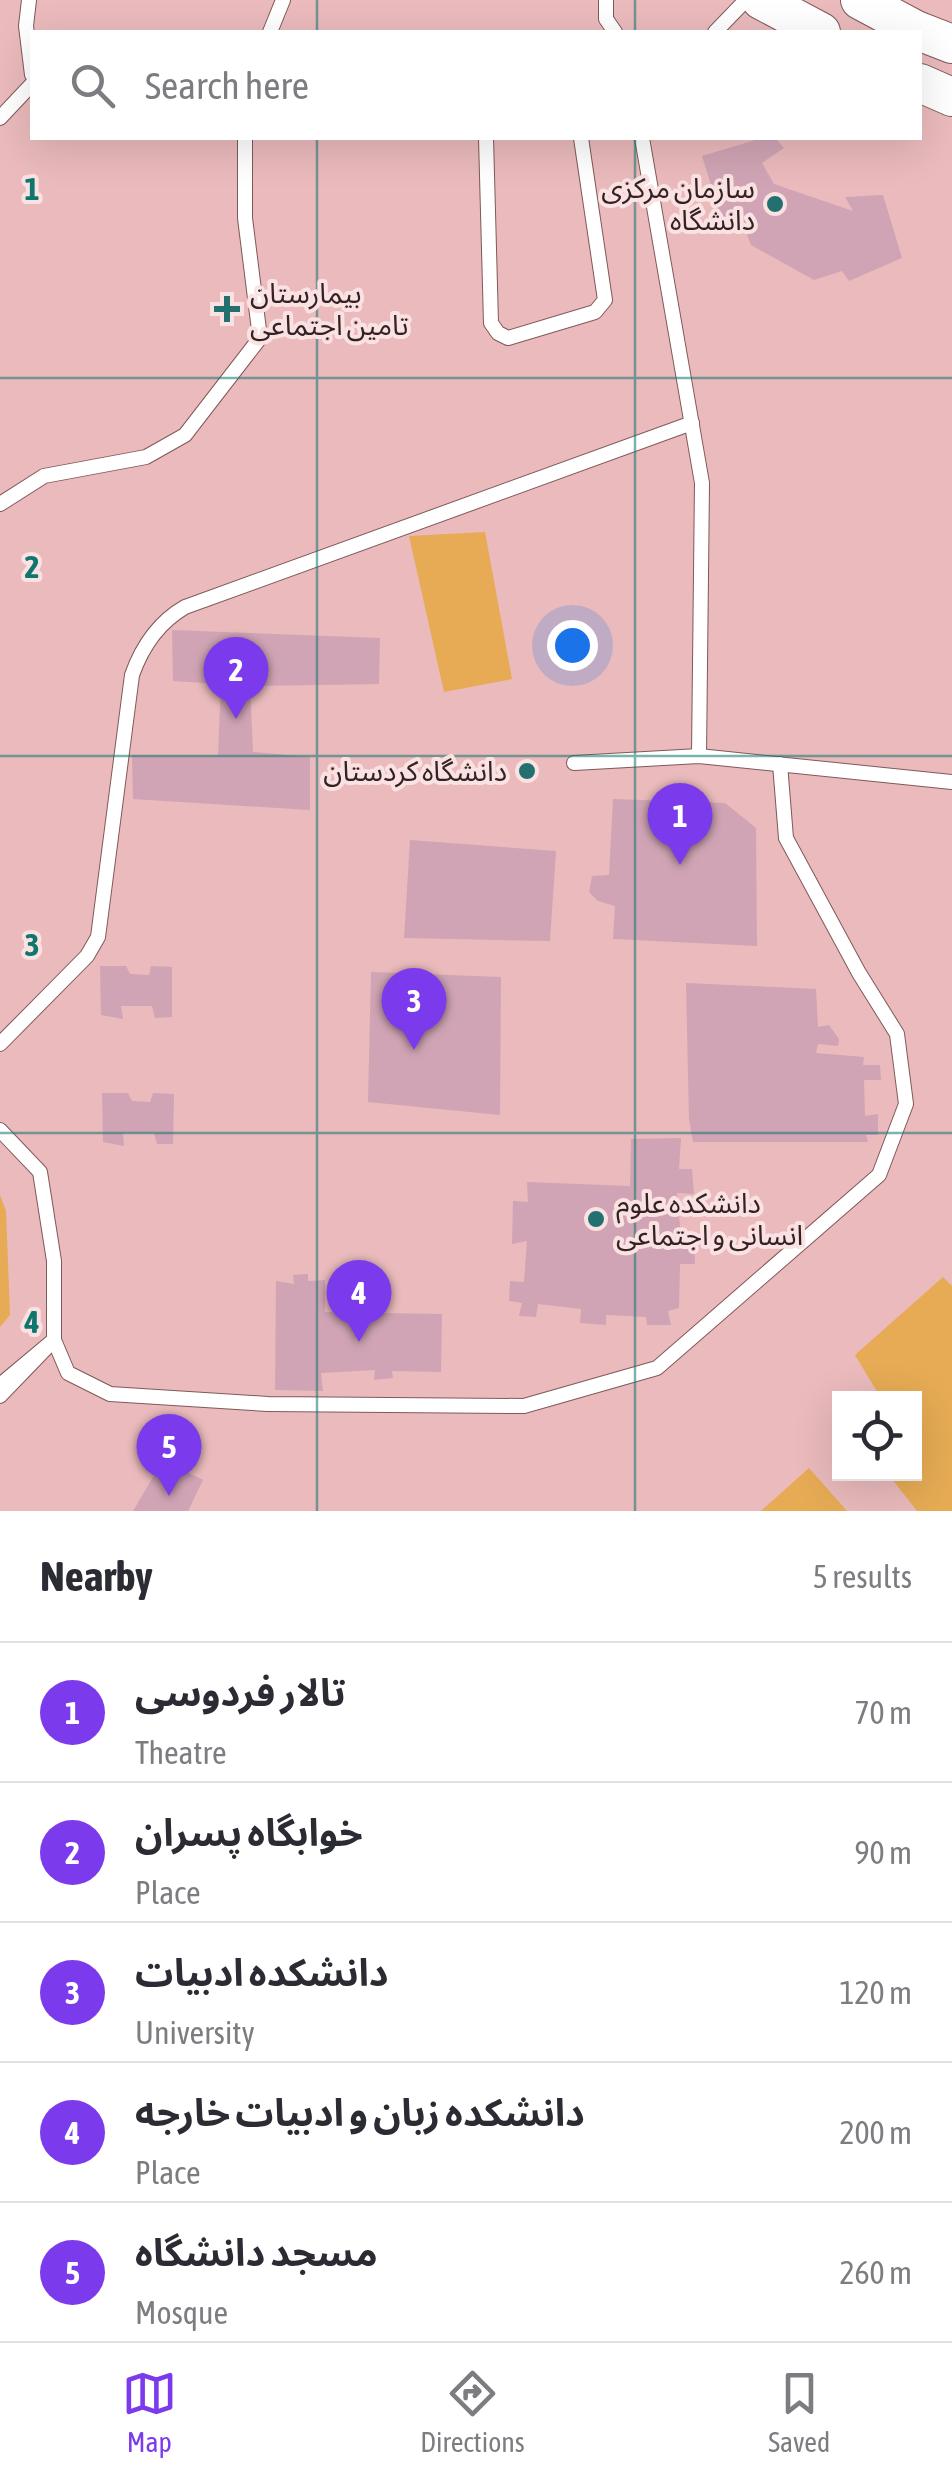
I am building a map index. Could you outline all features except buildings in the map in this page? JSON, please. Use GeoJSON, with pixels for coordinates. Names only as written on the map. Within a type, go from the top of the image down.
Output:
{"type":"FeatureCollection","features":[{"type":"Feature","properties":{"kind":"main road"},"geometry":{"type":"LineString","coordinates":[[761,0],[816,30]]}},
{"type":"Feature","properties":{"kind":"main road"},"geometry":{"type":"LineString","coordinates":[[860,0],[916,30]]}},
{"type":"Feature","properties":{"kind":"main road"},"geometry":{"type":"LineString","coordinates":[[922,32],[952,44]]}},
{"type":"Feature","properties":{"kind":"main road"},"geometry":{"type":"LineString","coordinates":[[922,84],[952,97]]}},
{"type":"Feature","properties":{"kind":"lane"},"geometry":{"type":"LineString","coordinates":[[29,0],[26,26],[30,59]]}},
{"type":"Feature","properties":{"kind":"lane"},"geometry":{"type":"LineString","coordinates":[[271,30],[283,0]]}},
{"type":"Feature","properties":{"kind":"lane"},"geometry":{"type":"LineString","coordinates":[[606,0],[606,19],[613,30]]}},
{"type":"Feature","properties":{"kind":"lane"},"geometry":{"type":"LineString","coordinates":[[717,30],[746,0]]}},
{"type":"Feature","properties":{"kind":"lane"},"geometry":{"type":"LineString","coordinates":[[0,118],[30,86]]}},
{"type":"Feature","properties":{"kind":"lane"},"geometry":{"type":"LineString","coordinates":[[0,504],[44,476],[146,456],[185,435],[260,338],[245,218],[245,140]]}},
{"type":"Feature","properties":{"kind":"lane"},"geometry":{"type":"LineString","coordinates":[[486,140],[491,323],[508,338],[596,312],[606,300],[581,140]]}},
{"type":"Feature","properties":{"kind":"lane"},"geometry":{"type":"LineString","coordinates":[[642,140],[702,483],[699,756]]}},
{"type":"Feature","properties":{"kind":"lane"},"geometry":{"type":"LineString","coordinates":[[0,1044],[87,956],[98,937],[132,675],[139,655],[166,618],[185,606],[692,423]]}},
{"type":"Feature","properties":{"kind":"lane"},"geometry":{"type":"LineString","coordinates":[[574,762],[699,756],[952,782]]}},
{"type":"Feature","properties":{"kind":"lane"},"geometry":{"type":"LineString","coordinates":[[0,1130],[40,1172],[54,1261],[54,1340],[68,1373],[110,1394],[268,1404],[524,1406],[657,1368],[879,1176],[906,1104],[896,1034],[786,838],[780,764]]}},
{"type":"Feature","properties":{"kind":"lane"},"geometry":{"type":"LineString","coordinates":[[0,1385],[54,1340]]}},
{"type":"Feature","properties":{"kind":"lane"},"geometry":{"type":"LineString","coordinates":[[0,1396],[54,1340]]}},
{"type":"Feature","properties":{"kind":"shaded area"},"geometry":{"type":"Polygon","coordinates":[[[485,532],[512,679],[444,692],[409,536],[485,532]]]}},
{"type":"Feature","properties":{"kind":"shaded area"},"geometry":{"type":"Polygon","coordinates":[[[0,1195],[6,1211],[10,1315],[0,1327],[0,1195]]]}},
{"type":"Feature","properties":{"kind":"shaded area"},"geometry":{"type":"Polygon","coordinates":[[[943,1277],[952,1286],[952,1511],[917,1511],[893,1481],[922,1481],[922,1391],[877,1391],[855,1355],[943,1277]]]}},
{"type":"Feature","properties":{"kind":"shaded area"},"geometry":{"type":"Polygon","coordinates":[[[809,1468],[847,1511],[761,1511],[809,1468]]]}},
{"type":"Feature","properties":{"kind":"place","name":"سازمان مرکزی دانشگاه"},"geometry":{"type":"Point","coordinates":[775,204]}},
{"type":"Feature","properties":{"kind":"place","name":"بیمارستان تامین اجتماعی"},"geometry":{"type":"Point","coordinates":[227,309]}},
{"type":"Feature","properties":{"kind":"place","name":"خوابگاه پسران"},"geometry":{"type":"Point","coordinates":[236,719]}},
{"type":"Feature","properties":{"kind":"place","name":"دانشگاه کردستان"},"geometry":{"type":"Point","coordinates":[527,771]}},
{"type":"Feature","properties":{"kind":"place","name":"تالار فردوسی"},"geometry":{"type":"Point","coordinates":[680,865]}},
{"type":"Feature","properties":{"kind":"place","name":"دانشکده ادبیات"},"geometry":{"type":"Point","coordinates":[414,1050]}},
{"type":"Feature","properties":{"kind":"place","name":"دانشکده علوم انسانی و اجتماعی"},"geometry":{"type":"Point","coordinates":[596,1219]}},
{"type":"Feature","properties":{"kind":"place","name":"دانشکده زبان و ادبیات خارجه"},"geometry":{"type":"Point","coordinates":[359,1342]}},
{"type":"Feature","properties":{"kind":"place","name":"مسجد دانشگاه"},"geometry":{"type":"Point","coordinates":[169,1496]}}]}
